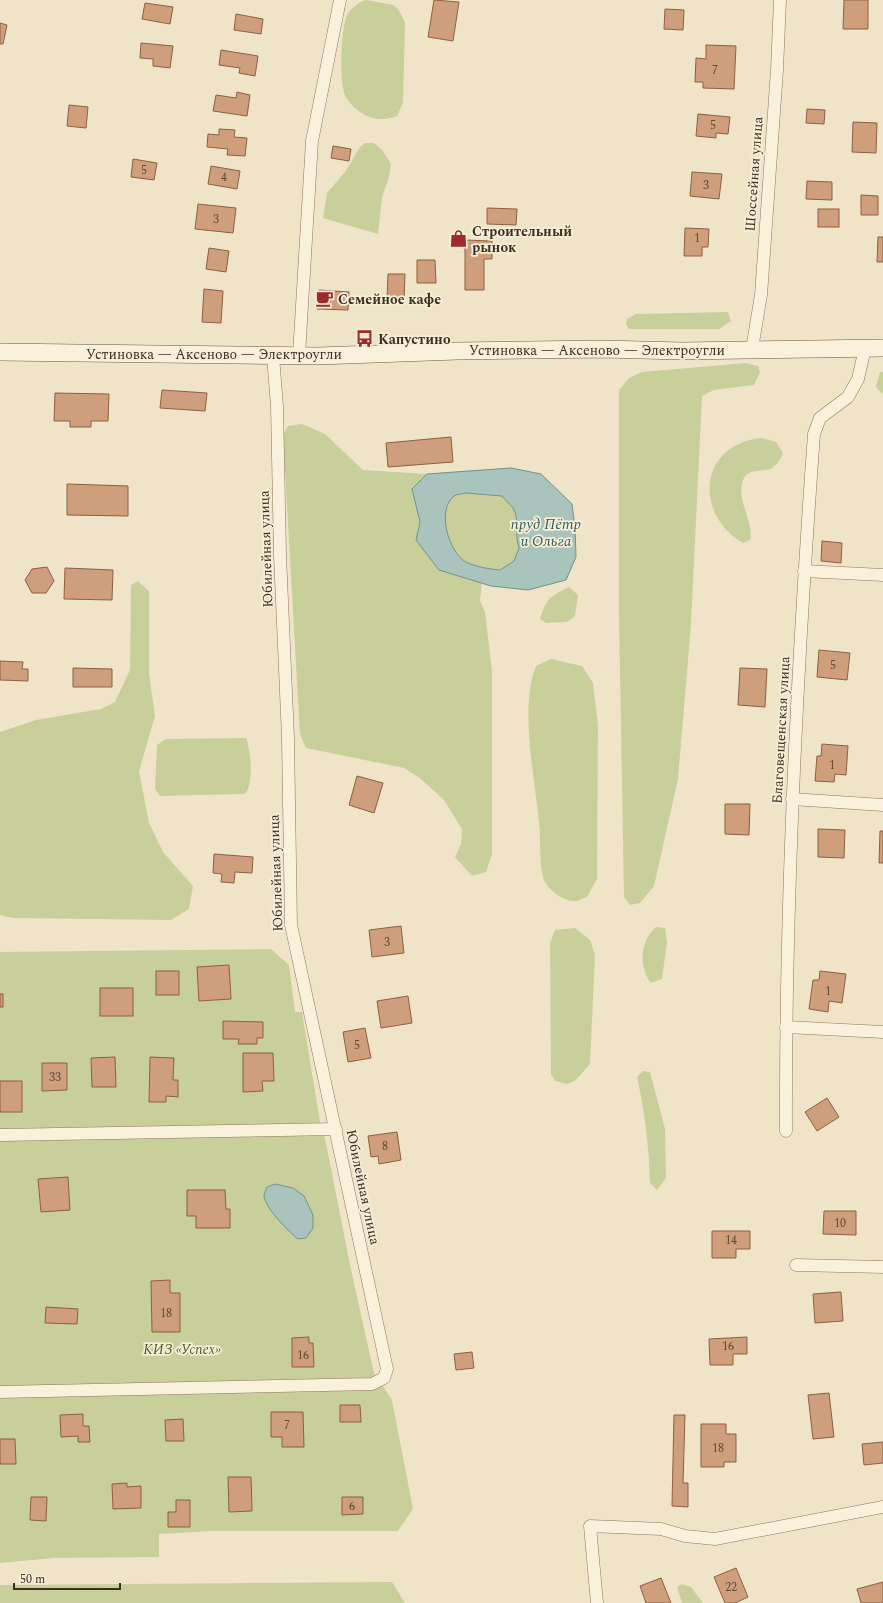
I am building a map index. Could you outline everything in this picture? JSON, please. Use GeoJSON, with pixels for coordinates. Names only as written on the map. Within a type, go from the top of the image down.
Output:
{"type":"FeatureCollection","features":[{"type":"Feature","properties":{"kind":"main road","name":"Устиновка — Аксеново — Электроугли"},"geometry":{"type":"LineString","coordinates":[[0,352],[319,356],[510,350],[602,349],[682,351],[883,348]]}},
{"type":"Feature","properties":{"kind":"street"},"geometry":{"type":"LineString","coordinates":[[299,356],[312,141],[340,0]]}},
{"type":"Feature","properties":{"kind":"street","name":"Шоссейная улица"},"geometry":{"type":"LineString","coordinates":[[752,349],[761,295],[780,0]]}},
{"type":"Feature","properties":{"kind":"street","name":"Благовещенская улица"},"geometry":{"type":"LineString","coordinates":[[786,1131],[786,1027],[792,799],[804,571],[814,434],[820,418],[848,397],[858,379],[865,348]]}},
{"type":"Feature","properties":{"kind":"street","name":"Юбилейная улица"},"geometry":{"type":"LineString","coordinates":[[0,1392],[372,1384],[384,1378],[387,1369],[291,925],[288,738],[280,555],[277,406],[273,356]]}},
{"type":"Feature","properties":{"kind":"street"},"geometry":{"type":"LineString","coordinates":[[804,571],[883,575]]}},
{"type":"Feature","properties":{"kind":"street"},"geometry":{"type":"LineString","coordinates":[[792,799],[883,805]]}},
{"type":"Feature","properties":{"kind":"street"},"geometry":{"type":"LineString","coordinates":[[786,1027],[883,1032]]}},
{"type":"Feature","properties":{"kind":"street"},"geometry":{"type":"LineString","coordinates":[[0,1135],[336,1129]]}},
{"type":"Feature","properties":{"kind":"street"},"geometry":{"type":"LineString","coordinates":[[796,1265],[883,1267]]}},
{"type":"Feature","properties":{"kind":"street"},"geometry":{"type":"LineString","coordinates":[[597,1603],[590,1526],[661,1529],[685,1536],[715,1539],[883,1507]]}},
{"type":"Feature","properties":{"kind":"green space"},"geometry":{"type":"Polygon","coordinates":[[[366,0],[393,5],[399,10],[405,23],[403,103],[397,116],[390,118],[376,119],[363,114],[352,105],[344,93],[341,59],[344,25],[347,15],[351,9],[366,0]]]}},
{"type":"Feature","properties":{"kind":"green space"},"geometry":{"type":"Polygon","coordinates":[[[365,143],[374,143],[383,151],[391,164],[389,177],[382,197],[378,234],[323,218],[327,193],[345,172],[360,147],[365,143]]]}},
{"type":"Feature","properties":{"kind":"green space"},"geometry":{"type":"Polygon","coordinates":[[[728,312],[731,321],[719,329],[629,329],[626,324],[627,319],[636,314],[728,312]]]}},
{"type":"Feature","properties":{"kind":"green space"},"geometry":{"type":"Polygon","coordinates":[[[746,363],[758,366],[760,372],[754,385],[714,390],[702,396],[691,624],[678,779],[654,886],[640,903],[630,905],[624,897],[619,616],[619,390],[629,378],[642,372],[746,363]]]}},
{"type":"Feature","properties":{"kind":"green space"},"geometry":{"type":"Polygon","coordinates":[[[880,372],[883,372],[883,394],[876,386],[880,372]]]}},
{"type":"Feature","properties":{"kind":"green space"},"geometry":{"type":"Polygon","coordinates":[[[302,424],[325,434],[363,470],[427,474],[412,489],[420,522],[416,540],[460,577],[482,583],[480,601],[485,612],[492,671],[492,854],[486,872],[472,876],[455,857],[461,844],[462,829],[444,800],[421,779],[404,768],[306,748],[300,734],[283,435],[288,426],[302,424]]]}},
{"type":"Feature","properties":{"kind":"green space"},"geometry":{"type":"Polygon","coordinates":[[[762,438],[776,442],[783,453],[781,458],[772,468],[750,473],[744,479],[741,491],[742,499],[751,533],[750,540],[743,543],[727,530],[716,515],[710,498],[710,481],[715,466],[726,452],[741,443],[762,438]]]}},
{"type":"Feature","properties":{"kind":"green space"},"geometry":{"type":"Polygon","coordinates":[[[466,493],[502,496],[513,508],[517,522],[517,538],[519,548],[514,561],[500,570],[483,568],[466,562],[454,550],[450,541],[445,520],[449,502],[454,496],[466,493]]]}},
{"type":"Feature","properties":{"kind":"green space"},"geometry":{"type":"Polygon","coordinates":[[[138,581],[149,591],[149,673],[155,716],[139,771],[149,823],[163,852],[193,886],[189,909],[171,920],[13,918],[0,915],[0,732],[36,720],[101,709],[115,702],[130,670],[131,585],[138,581]]]}},
{"type":"Feature","properties":{"kind":"green space"},"geometry":{"type":"Polygon","coordinates":[[[569,587],[578,595],[575,616],[567,622],[546,623],[540,619],[547,602],[557,593],[569,587]]]}},
{"type":"Feature","properties":{"kind":"green space"},"geometry":{"type":"Polygon","coordinates":[[[551,659],[582,666],[593,683],[598,725],[597,879],[587,897],[575,901],[559,896],[547,885],[543,877],[541,865],[540,829],[528,722],[531,683],[536,666],[551,659]]]}},
{"type":"Feature","properties":{"kind":"green space"},"geometry":{"type":"Polygon","coordinates":[[[246,738],[249,751],[251,775],[250,783],[245,794],[160,796],[155,789],[157,745],[166,739],[246,738]]]}},
{"type":"Feature","properties":{"kind":"green space"},"geometry":{"type":"Polygon","coordinates":[[[656,927],[665,928],[667,942],[662,979],[651,983],[644,969],[643,954],[647,939],[656,927]]]}},
{"type":"Feature","properties":{"kind":"green space"},"geometry":{"type":"Polygon","coordinates":[[[575,928],[590,940],[595,955],[590,1064],[575,1081],[567,1084],[555,1081],[551,1074],[550,943],[555,930],[575,928]]]}},
{"type":"Feature","properties":{"kind":"green space","name":"КИЗ «Успех»"},"geometry":{"type":"Polygon","coordinates":[[[271,949],[289,965],[295,1012],[302,1012],[320,1122],[326,1143],[351,1270],[374,1373],[392,1400],[413,1509],[398,1531],[212,1531],[159,1534],[159,1557],[54,1558],[0,1563],[0,952],[271,949]]]}},
{"type":"Feature","properties":{"kind":"green space"},"geometry":{"type":"Polygon","coordinates":[[[643,1071],[650,1072],[665,1129],[666,1178],[657,1190],[650,1183],[646,1130],[637,1077],[643,1071]]]}},
{"type":"Feature","properties":{"kind":"green space"},"geometry":{"type":"Polygon","coordinates":[[[392,1582],[405,1603],[0,1603],[0,1585],[392,1582]]]}},
{"type":"Feature","properties":{"kind":"green space"},"geometry":{"type":"Polygon","coordinates":[[[682,1584],[691,1587],[703,1603],[682,1603],[677,1587],[682,1584]]]}},
{"type":"Feature","properties":{"kind":"water","name":"пруд Пётр и Ольга"},"geometry":{"type":"Polygon","coordinates":[[[511,468],[541,474],[572,504],[575,527],[576,557],[566,580],[528,590],[491,586],[439,570],[416,540],[420,522],[412,489],[427,474],[511,468]],[[466,493],[454,496],[449,502],[445,521],[447,531],[454,550],[466,562],[483,568],[500,570],[514,561],[519,548],[516,517],[513,508],[502,496],[466,493]]]}},
{"type":"Feature","properties":{"kind":"water"},"geometry":{"type":"Polygon","coordinates":[[[275,1184],[293,1188],[304,1196],[313,1215],[313,1228],[306,1238],[298,1239],[283,1225],[269,1207],[264,1194],[267,1187],[275,1184]]]}},
{"type":"Feature","properties":{"kind":"building"},"geometry":{"type":"Polygon","coordinates":[[[434,0],[459,2],[453,41],[428,37],[434,0]]]}},
{"type":"Feature","properties":{"kind":"building"},"geometry":{"type":"Polygon","coordinates":[[[844,0],[868,0],[868,29],[843,29],[844,0]]]}},
{"type":"Feature","properties":{"kind":"building"},"geometry":{"type":"Polygon","coordinates":[[[145,3],[173,7],[170,24],[142,19],[145,3]]]}},
{"type":"Feature","properties":{"kind":"building"},"geometry":{"type":"Polygon","coordinates":[[[665,9],[684,10],[683,30],[664,29],[665,9]]]}},
{"type":"Feature","properties":{"kind":"building"},"geometry":{"type":"Polygon","coordinates":[[[236,14],[263,19],[261,34],[234,30],[236,14]]]}},
{"type":"Feature","properties":{"kind":"building"},"geometry":{"type":"Polygon","coordinates":[[[0,23],[7,25],[3,44],[0,44],[0,23]]]}},
{"type":"Feature","properties":{"kind":"building"},"geometry":{"type":"Polygon","coordinates":[[[141,43],[173,46],[170,68],[153,66],[153,59],[140,58],[141,43]]]}},
{"type":"Feature","properties":{"kind":"building"},"geometry":{"type":"Polygon","coordinates":[[[706,45],[736,46],[734,89],[703,88],[703,82],[695,82],[696,58],[706,59],[706,45]]]}},
{"type":"Feature","properties":{"kind":"building"},"geometry":{"type":"Polygon","coordinates":[[[221,50],[258,56],[255,76],[239,73],[240,68],[219,65],[221,50]]]}},
{"type":"Feature","properties":{"kind":"building"},"geometry":{"type":"Polygon","coordinates":[[[237,92],[250,95],[247,116],[213,111],[216,95],[236,98],[237,92]]]}},
{"type":"Feature","properties":{"kind":"building"},"geometry":{"type":"Polygon","coordinates":[[[69,105],[88,107],[86,128],[67,126],[69,105]]]}},
{"type":"Feature","properties":{"kind":"building"},"geometry":{"type":"Polygon","coordinates":[[[807,109],[825,110],[824,124],[806,123],[807,109]]]}},
{"type":"Feature","properties":{"kind":"building"},"geometry":{"type":"Polygon","coordinates":[[[698,114],[730,117],[728,134],[716,133],[716,138],[696,136],[698,114]]]}},
{"type":"Feature","properties":{"kind":"building"},"geometry":{"type":"Polygon","coordinates":[[[853,122],[877,123],[876,153],[852,152],[853,122]]]}},
{"type":"Feature","properties":{"kind":"building"},"geometry":{"type":"Polygon","coordinates":[[[219,129],[235,130],[234,137],[247,138],[245,156],[227,155],[228,149],[207,147],[208,134],[219,135],[219,129]]]}},
{"type":"Feature","properties":{"kind":"building"},"geometry":{"type":"Polygon","coordinates":[[[333,146],[351,149],[349,161],[331,158],[333,146]]]}},
{"type":"Feature","properties":{"kind":"building"},"geometry":{"type":"Polygon","coordinates":[[[133,159],[157,163],[154,180],[131,177],[133,159]]]}},
{"type":"Feature","properties":{"kind":"building"},"geometry":{"type":"Polygon","coordinates":[[[211,166],[240,171],[237,189],[208,184],[211,166]]]}},
{"type":"Feature","properties":{"kind":"building"},"geometry":{"type":"Polygon","coordinates":[[[692,172],[722,174],[719,199],[690,196],[692,172]]]}},
{"type":"Feature","properties":{"kind":"building"},"geometry":{"type":"Polygon","coordinates":[[[807,181],[832,182],[832,200],[806,199],[807,181]]]}},
{"type":"Feature","properties":{"kind":"building"},"geometry":{"type":"Polygon","coordinates":[[[861,195],[878,196],[878,215],[861,215],[861,195]]]}},
{"type":"Feature","properties":{"kind":"building"},"geometry":{"type":"Polygon","coordinates":[[[198,204],[236,208],[233,233],[195,229],[198,204]]]}},
{"type":"Feature","properties":{"kind":"building"},"geometry":{"type":"Polygon","coordinates":[[[487,208],[517,209],[516,225],[487,224],[487,208]]]}},
{"type":"Feature","properties":{"kind":"building"},"geometry":{"type":"Polygon","coordinates":[[[818,209],[839,209],[839,227],[818,227],[818,209]]]}},
{"type":"Feature","properties":{"kind":"building"},"geometry":{"type":"Polygon","coordinates":[[[685,228],[709,229],[708,247],[702,247],[702,256],[684,256],[685,228]]]}},
{"type":"Feature","properties":{"kind":"building"},"geometry":{"type":"Polygon","coordinates":[[[878,237],[883,237],[883,262],[877,262],[878,237]]]}},
{"type":"Feature","properties":{"kind":"building"},"geometry":{"type":"Polygon","coordinates":[[[465,240],[492,241],[492,259],[484,259],[484,290],[465,290],[465,240]]]}},
{"type":"Feature","properties":{"kind":"building"},"geometry":{"type":"Polygon","coordinates":[[[209,248],[229,251],[226,272],[206,269],[209,248]]]}},
{"type":"Feature","properties":{"kind":"building"},"geometry":{"type":"Polygon","coordinates":[[[417,260],[435,260],[436,283],[417,283],[417,260]]]}},
{"type":"Feature","properties":{"kind":"building"},"geometry":{"type":"Polygon","coordinates":[[[388,274],[405,274],[404,300],[387,300],[388,274]]]}},
{"type":"Feature","properties":{"kind":"building"},"geometry":{"type":"Polygon","coordinates":[[[204,289],[223,291],[221,323],[202,322],[204,289]]]}},
{"type":"Feature","properties":{"kind":"building"},"geometry":{"type":"Polygon","coordinates":[[[319,290],[349,292],[348,310],[317,309],[319,290]]]}},
{"type":"Feature","properties":{"kind":"building"},"geometry":{"type":"Polygon","coordinates":[[[162,390],[207,393],[205,411],[160,408],[162,390]]]}},
{"type":"Feature","properties":{"kind":"building"},"geometry":{"type":"Polygon","coordinates":[[[55,393],[109,394],[108,421],[91,421],[91,427],[70,427],[70,421],[54,421],[55,393]]]}},
{"type":"Feature","properties":{"kind":"building"},"geometry":{"type":"Polygon","coordinates":[[[451,437],[453,462],[388,467],[386,443],[451,437]]]}},
{"type":"Feature","properties":{"kind":"building"},"geometry":{"type":"Polygon","coordinates":[[[67,484],[128,486],[128,516],[67,515],[67,484]]]}},
{"type":"Feature","properties":{"kind":"building"},"geometry":{"type":"Polygon","coordinates":[[[822,541],[842,543],[841,563],[821,561],[822,541]]]}},
{"type":"Feature","properties":{"kind":"building"},"geometry":{"type":"Polygon","coordinates":[[[47,567],[54,581],[46,593],[32,593],[25,580],[32,569],[47,567]]]}},
{"type":"Feature","properties":{"kind":"building"},"geometry":{"type":"Polygon","coordinates":[[[65,568],[113,570],[112,600],[64,599],[65,568]]]}},
{"type":"Feature","properties":{"kind":"building"},"geometry":{"type":"Polygon","coordinates":[[[819,650],[850,653],[847,680],[817,677],[819,650]]]}},
{"type":"Feature","properties":{"kind":"building"},"geometry":{"type":"Polygon","coordinates":[[[0,661],[23,662],[22,669],[28,669],[28,681],[0,680],[0,661]]]}},
{"type":"Feature","properties":{"kind":"building"},"geometry":{"type":"Polygon","coordinates":[[[73,668],[112,669],[112,687],[73,687],[73,668]]]}},
{"type":"Feature","properties":{"kind":"building"},"geometry":{"type":"Polygon","coordinates":[[[740,668],[767,669],[765,707],[738,705],[740,668]]]}},
{"type":"Feature","properties":{"kind":"building"},"geometry":{"type":"Polygon","coordinates":[[[822,744],[848,746],[846,775],[835,774],[834,782],[815,781],[817,756],[821,756],[822,744]]]}},
{"type":"Feature","properties":{"kind":"building"},"geometry":{"type":"Polygon","coordinates":[[[357,776],[383,783],[374,813],[349,805],[357,776]]]}},
{"type":"Feature","properties":{"kind":"building"},"geometry":{"type":"Polygon","coordinates":[[[725,804],[750,804],[749,835],[725,834],[725,804]]]}},
{"type":"Feature","properties":{"kind":"building"},"geometry":{"type":"Polygon","coordinates":[[[818,829],[845,830],[844,858],[818,857],[818,829]]]}},
{"type":"Feature","properties":{"kind":"building"},"geometry":{"type":"Polygon","coordinates":[[[880,831],[883,831],[883,863],[879,863],[880,831]]]}},
{"type":"Feature","properties":{"kind":"building"},"geometry":{"type":"Polygon","coordinates":[[[214,854],[253,857],[252,873],[235,872],[234,883],[221,882],[222,874],[213,873],[214,854]]]}},
{"type":"Feature","properties":{"kind":"building"},"geometry":{"type":"Polygon","coordinates":[[[401,926],[404,953],[372,957],[369,930],[401,926]]]}},
{"type":"Feature","properties":{"kind":"building"},"geometry":{"type":"Polygon","coordinates":[[[229,965],[231,999],[199,1001],[197,967],[229,965]]]}},
{"type":"Feature","properties":{"kind":"building"},"geometry":{"type":"Polygon","coordinates":[[[156,971],[179,971],[179,995],[156,995],[156,971]]]}},
{"type":"Feature","properties":{"kind":"building"},"geometry":{"type":"Polygon","coordinates":[[[820,971],[846,974],[842,1003],[829,1001],[828,1012],[809,1009],[813,980],[819,980],[820,971]]]}},
{"type":"Feature","properties":{"kind":"building"},"geometry":{"type":"Polygon","coordinates":[[[100,988],[133,988],[133,1016],[100,1016],[100,988]]]}},
{"type":"Feature","properties":{"kind":"building"},"geometry":{"type":"Polygon","coordinates":[[[0,994],[3,994],[3,1007],[0,1007],[0,994]]]}},
{"type":"Feature","properties":{"kind":"building"},"geometry":{"type":"Polygon","coordinates":[[[408,996],[412,1023],[381,1028],[377,1001],[408,996]]]}},
{"type":"Feature","properties":{"kind":"building"},"geometry":{"type":"Polygon","coordinates":[[[223,1021],[263,1022],[263,1038],[257,1038],[257,1044],[238,1044],[239,1039],[223,1039],[223,1021]]]}},
{"type":"Feature","properties":{"kind":"building"},"geometry":{"type":"Polygon","coordinates":[[[365,1028],[371,1058],[348,1062],[343,1032],[365,1028]]]}},
{"type":"Feature","properties":{"kind":"building"},"geometry":{"type":"Polygon","coordinates":[[[243,1053],[273,1053],[274,1081],[262,1081],[263,1091],[243,1092],[243,1053]]]}},
{"type":"Feature","properties":{"kind":"building"},"geometry":{"type":"Polygon","coordinates":[[[115,1057],[116,1087],[92,1087],[91,1058],[115,1057]]]}},
{"type":"Feature","properties":{"kind":"building"},"geometry":{"type":"Polygon","coordinates":[[[150,1057],[174,1058],[173,1080],[178,1080],[178,1097],[166,1096],[166,1102],[149,1102],[150,1057]]]}},
{"type":"Feature","properties":{"kind":"building"},"geometry":{"type":"Polygon","coordinates":[[[42,1063],[67,1063],[67,1090],[42,1091],[42,1063]]]}},
{"type":"Feature","properties":{"kind":"building"},"geometry":{"type":"Polygon","coordinates":[[[0,1081],[22,1081],[22,1112],[0,1112],[0,1081]]]}},
{"type":"Feature","properties":{"kind":"building"},"geometry":{"type":"Polygon","coordinates":[[[827,1098],[839,1117],[817,1131],[805,1112],[827,1098]]]}},
{"type":"Feature","properties":{"kind":"building"},"geometry":{"type":"Polygon","coordinates":[[[397,1132],[401,1160],[379,1164],[378,1156],[371,1157],[368,1136],[397,1132]]]}},
{"type":"Feature","properties":{"kind":"building"},"geometry":{"type":"Polygon","coordinates":[[[68,1177],[70,1210],[41,1212],[38,1179],[68,1177]]]}},
{"type":"Feature","properties":{"kind":"building"},"geometry":{"type":"Polygon","coordinates":[[[187,1190],[225,1190],[226,1209],[230,1209],[230,1228],[196,1228],[196,1216],[187,1216],[187,1190]]]}},
{"type":"Feature","properties":{"kind":"building"},"geometry":{"type":"Polygon","coordinates":[[[824,1211],[856,1211],[856,1235],[823,1234],[824,1211]]]}},
{"type":"Feature","properties":{"kind":"building"},"geometry":{"type":"Polygon","coordinates":[[[712,1231],[750,1231],[750,1249],[736,1249],[736,1258],[712,1258],[712,1231]]]}},
{"type":"Feature","properties":{"kind":"building"},"geometry":{"type":"Polygon","coordinates":[[[170,1280],[170,1293],[180,1293],[180,1332],[152,1332],[151,1281],[170,1280]]]}},
{"type":"Feature","properties":{"kind":"building"},"geometry":{"type":"Polygon","coordinates":[[[841,1292],[843,1321],[815,1323],[813,1294],[841,1292]]]}},
{"type":"Feature","properties":{"kind":"building"},"geometry":{"type":"Polygon","coordinates":[[[46,1307],[78,1309],[77,1324],[45,1323],[46,1307]]]}},
{"type":"Feature","properties":{"kind":"building"},"geometry":{"type":"Polygon","coordinates":[[[309,1337],[309,1343],[313,1343],[314,1367],[292,1367],[292,1338],[309,1337]]]}},
{"type":"Feature","properties":{"kind":"building"},"geometry":{"type":"Polygon","coordinates":[[[747,1337],[747,1354],[733,1354],[733,1365],[710,1365],[709,1339],[747,1337]]]}},
{"type":"Feature","properties":{"kind":"building"},"geometry":{"type":"Polygon","coordinates":[[[472,1352],[474,1368],[456,1370],[454,1354],[472,1352]]]}},
{"type":"Feature","properties":{"kind":"building"},"geometry":{"type":"Polygon","coordinates":[[[829,1393],[834,1437],[813,1439],[808,1395],[829,1393]]]}},
{"type":"Feature","properties":{"kind":"building"},"geometry":{"type":"Polygon","coordinates":[[[340,1405],[360,1405],[361,1422],[340,1422],[340,1405]]]}},
{"type":"Feature","properties":{"kind":"building"},"geometry":{"type":"Polygon","coordinates":[[[271,1412],[303,1412],[304,1447],[282,1447],[282,1437],[271,1437],[271,1412]]]}},
{"type":"Feature","properties":{"kind":"building"},"geometry":{"type":"Polygon","coordinates":[[[83,1414],[83,1426],[89,1426],[90,1442],[78,1442],[78,1436],[61,1437],[60,1415],[83,1414]]]}},
{"type":"Feature","properties":{"kind":"building"},"geometry":{"type":"Polygon","coordinates":[[[674,1415],[685,1415],[683,1483],[688,1483],[688,1507],[672,1506],[674,1415]]]}},
{"type":"Feature","properties":{"kind":"building"},"geometry":{"type":"Polygon","coordinates":[[[183,1419],[184,1441],[166,1441],[165,1420],[183,1419]]]}},
{"type":"Feature","properties":{"kind":"building"},"geometry":{"type":"Polygon","coordinates":[[[701,1424],[726,1424],[726,1434],[736,1434],[736,1462],[724,1462],[724,1467],[701,1467],[701,1424]]]}},
{"type":"Feature","properties":{"kind":"building"},"geometry":{"type":"Polygon","coordinates":[[[0,1439],[15,1439],[16,1464],[0,1464],[0,1439]]]}},
{"type":"Feature","properties":{"kind":"building"},"geometry":{"type":"Polygon","coordinates":[[[883,1442],[883,1463],[864,1465],[862,1444],[883,1442]]]}},
{"type":"Feature","properties":{"kind":"building"},"geometry":{"type":"Polygon","coordinates":[[[228,1477],[251,1477],[252,1511],[229,1512],[228,1477]]]}},
{"type":"Feature","properties":{"kind":"building"},"geometry":{"type":"Polygon","coordinates":[[[127,1483],[127,1487],[141,1486],[141,1508],[113,1509],[112,1484],[127,1483]]]}},
{"type":"Feature","properties":{"kind":"building"},"geometry":{"type":"Polygon","coordinates":[[[31,1497],[47,1497],[46,1521],[30,1520],[31,1497]]]}},
{"type":"Feature","properties":{"kind":"building"},"geometry":{"type":"Polygon","coordinates":[[[342,1497],[363,1497],[363,1514],[342,1515],[342,1497]]]}},
{"type":"Feature","properties":{"kind":"building"},"geometry":{"type":"Polygon","coordinates":[[[176,1500],[190,1500],[190,1527],[168,1527],[168,1512],[176,1512],[176,1500]]]}},
{"type":"Feature","properties":{"kind":"building"},"geometry":{"type":"Polygon","coordinates":[[[736,1568],[748,1597],[735,1603],[725,1603],[714,1577],[736,1568]]]}},
{"type":"Feature","properties":{"kind":"building"},"geometry":{"type":"Polygon","coordinates":[[[661,1578],[671,1603],[646,1603],[640,1586],[661,1578]]]}},
{"type":"Feature","properties":{"kind":"building"},"geometry":{"type":"Polygon","coordinates":[[[883,1582],[883,1603],[861,1603],[857,1589],[883,1582]]]}},
{"type":"Feature","properties":{"kind":"place","name":"Строительный рынок"},"geometry":{"type":"Point","coordinates":[459,239]}},
{"type":"Feature","properties":{"kind":"place","name":"Семейное кафе"},"geometry":{"type":"Point","coordinates":[325,299]}},
{"type":"Feature","properties":{"kind":"place","name":"Капустино"},"geometry":{"type":"Point","coordinates":[365,339]}}]}
